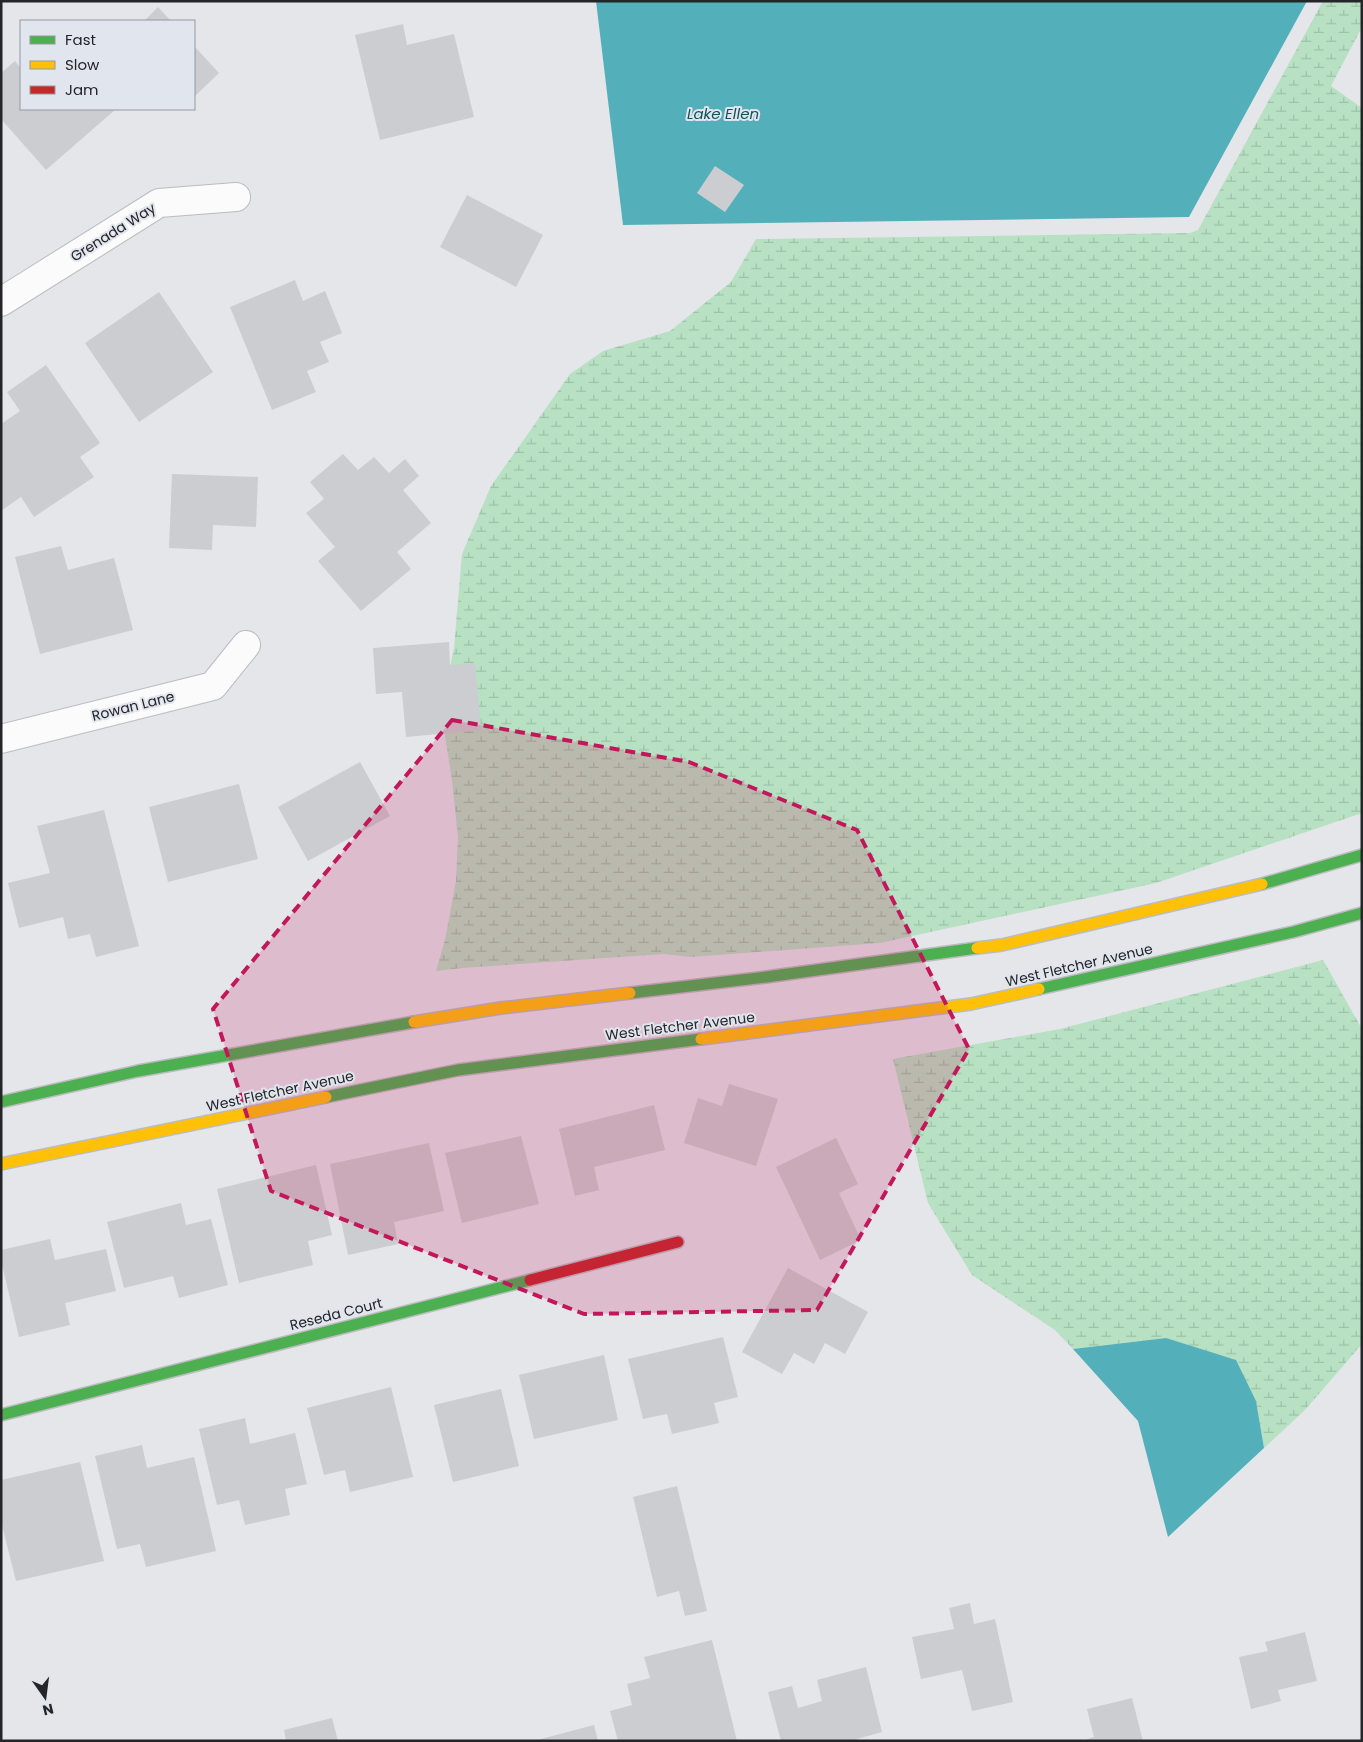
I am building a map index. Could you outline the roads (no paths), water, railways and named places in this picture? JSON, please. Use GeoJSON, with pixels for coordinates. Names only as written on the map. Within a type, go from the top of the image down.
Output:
{"type":"FeatureCollection","features":[{"type":"Feature","properties":{"kind":"main road"},"geometry":{"type":"LineString","coordinates":[[1,1102],[138,1071],[501,1008],[766,977],[1002,945],[1246,889],[1362,855]]}},
{"type":"Feature","properties":{"kind":"main road","name":"West Fletcher Avenue"},"geometry":{"type":"LineString","coordinates":[[1,1164],[458,1070],[971,1004],[1294,932],[1362,913]]}},
{"type":"Feature","properties":{"kind":"main road","name":"Reseda Court"},"geometry":{"type":"LineString","coordinates":[[1,1415],[678,1242]]}},
{"type":"Feature","properties":{"kind":"street","name":"Grenada Way"},"geometry":{"type":"LineString","coordinates":[[1,302],[160,203],[236,197]]}},
{"type":"Feature","properties":{"kind":"street","name":"Rowan Lane"},"geometry":{"type":"LineString","coordinates":[[1,739],[213,686],[246,645]]}},
{"type":"Feature","properties":{"kind":"water","name":"Lake Ellen"},"geometry":{"type":"Polygon","coordinates":[[[596,1],[1307,1],[1189,217],[623,225],[596,1]]]}},
{"type":"Feature","properties":{"kind":"water"},"geometry":{"type":"Polygon","coordinates":[[[1166,1338],[1236,1360],[1256,1401],[1264,1448],[1168,1537],[1138,1421],[1073,1349],[1166,1338]]]}}]}
